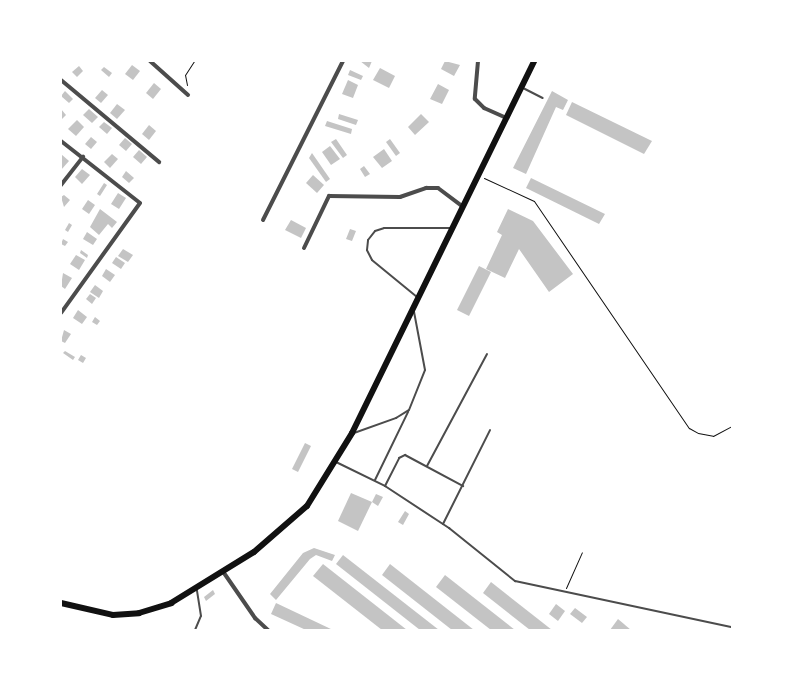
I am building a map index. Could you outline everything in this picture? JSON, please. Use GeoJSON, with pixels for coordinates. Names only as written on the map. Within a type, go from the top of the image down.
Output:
{"type":"FeatureCollection","features":[{"type":"Feature","properties":{"kind":"highway"},"geometry":{"type":"LineString","coordinates":[[61,604],[95,613],[126,615],[161,607],[197,590],[224,573],[294,520],[321,488],[352,433],[534,61]]}},
{"type":"Feature","properties":{"kind":"street"},"geometry":{"type":"LineString","coordinates":[[150,61],[188,95]]}},
{"type":"Feature","properties":{"kind":"street"},"geometry":{"type":"LineString","coordinates":[[264,220],[343,61]]}},
{"type":"Feature","properties":{"kind":"street"},"geometry":{"type":"LineString","coordinates":[[478,61],[475,98],[484,108],[506,118]]}},
{"type":"Feature","properties":{"kind":"street"},"geometry":{"type":"LineString","coordinates":[[61,80],[159,162]]}},
{"type":"Feature","properties":{"kind":"street"},"geometry":{"type":"LineString","coordinates":[[61,141],[140,203],[61,314]]}},
{"type":"Feature","properties":{"kind":"street"},"geometry":{"type":"LineString","coordinates":[[61,185],[83,157]]}},
{"type":"Feature","properties":{"kind":"street"},"geometry":{"type":"LineString","coordinates":[[304,248],[330,196],[400,196],[426,188],[438,188],[463,207]]}},
{"type":"Feature","properties":{"kind":"street"},"geometry":{"type":"LineString","coordinates":[[224,573],[255,618],[268,630]]}},
{"type":"Feature","properties":{"kind":"lane"},"geometry":{"type":"LineString","coordinates":[[521,87],[543,98]]}},
{"type":"Feature","properties":{"kind":"lane"},"geometry":{"type":"LineString","coordinates":[[418,299],[372,260],[366,250],[368,240],[375,231],[384,228],[453,228]]}},
{"type":"Feature","properties":{"kind":"lane"},"geometry":{"type":"LineString","coordinates":[[375,481],[426,370],[414,308]]}},
{"type":"Feature","properties":{"kind":"lane"},"geometry":{"type":"LineString","coordinates":[[427,466],[487,354]]}},
{"type":"Feature","properties":{"kind":"lane"},"geometry":{"type":"LineString","coordinates":[[352,433],[396,418],[409,410]]}},
{"type":"Feature","properties":{"kind":"lane"},"geometry":{"type":"LineString","coordinates":[[444,524],[490,430]]}},
{"type":"Feature","properties":{"kind":"lane"},"geometry":{"type":"LineString","coordinates":[[385,486],[402,456],[408,455],[463,486]]}},
{"type":"Feature","properties":{"kind":"lane"},"geometry":{"type":"LineString","coordinates":[[336,462],[385,486],[444,524],[515,581],[732,627]]}},
{"type":"Feature","properties":{"kind":"lane"},"geometry":{"type":"LineString","coordinates":[[195,630],[201,616],[197,590]]}},
{"type":"Feature","properties":{"kind":"path"},"geometry":{"type":"LineString","coordinates":[[188,95],[185,75],[194,61]]}},
{"type":"Feature","properties":{"kind":"path"},"geometry":{"type":"LineString","coordinates":[[478,176],[534,202],[689,428],[698,433],[713,436],[732,426]]}},
{"type":"Feature","properties":{"kind":"path"},"geometry":{"type":"LineString","coordinates":[[565,591],[582,552]]}},
{"type":"Feature","properties":{"kind":"building"},"geometry":{"type":"Polygon","coordinates":[[[360,61],[372,61],[369,68],[360,61]]]}},
{"type":"Feature","properties":{"kind":"building"},"geometry":{"type":"Polygon","coordinates":[[[445,61],[460,65],[454,76],[441,69],[445,61]]]}},
{"type":"Feature","properties":{"kind":"building"},"geometry":{"type":"Polygon","coordinates":[[[132,65],[140,71],[133,80],[125,74],[132,65]]]}},
{"type":"Feature","properties":{"kind":"building"},"geometry":{"type":"Polygon","coordinates":[[[79,66],[83,71],[77,77],[72,72],[79,66]]]}},
{"type":"Feature","properties":{"kind":"building"},"geometry":{"type":"Polygon","coordinates":[[[104,67],[112,73],[109,77],[101,70],[104,67]]]}},
{"type":"Feature","properties":{"kind":"building"},"geometry":{"type":"Polygon","coordinates":[[[380,68],[395,76],[389,88],[373,80],[380,68]]]}},
{"type":"Feature","properties":{"kind":"building"},"geometry":{"type":"Polygon","coordinates":[[[350,70],[363,76],[361,80],[348,75],[350,70]]]}},
{"type":"Feature","properties":{"kind":"building"},"geometry":{"type":"Polygon","coordinates":[[[348,80],[358,85],[353,98],[342,94],[348,80]]]}},
{"type":"Feature","properties":{"kind":"building"},"geometry":{"type":"Polygon","coordinates":[[[154,83],[161,89],[153,99],[146,93],[154,83]]]}},
{"type":"Feature","properties":{"kind":"building"},"geometry":{"type":"Polygon","coordinates":[[[438,84],[449,90],[442,104],[430,99],[438,84]]]}},
{"type":"Feature","properties":{"kind":"building"},"geometry":{"type":"Polygon","coordinates":[[[102,90],[108,95],[101,103],[95,98],[102,90]]]}},
{"type":"Feature","properties":{"kind":"building"},"geometry":{"type":"Polygon","coordinates":[[[65,91],[73,99],[69,103],[61,96],[65,91]]]}},
{"type":"Feature","properties":{"kind":"building"},"geometry":{"type":"Polygon","coordinates":[[[552,91],[568,100],[563,110],[556,107],[526,174],[513,168],[552,91]]]}},
{"type":"Feature","properties":{"kind":"building"},"geometry":{"type":"Polygon","coordinates":[[[572,102],[652,141],[644,154],[566,115],[572,102]]]}},
{"type":"Feature","properties":{"kind":"building"},"geometry":{"type":"Polygon","coordinates":[[[117,104],[125,110],[117,119],[110,113],[117,104]]]}},
{"type":"Feature","properties":{"kind":"building"},"geometry":{"type":"Polygon","coordinates":[[[61,109],[66,115],[61,120],[61,109]]]}},
{"type":"Feature","properties":{"kind":"building"},"geometry":{"type":"Polygon","coordinates":[[[89,109],[98,117],[92,123],[83,115],[89,109]]]}},
{"type":"Feature","properties":{"kind":"building"},"geometry":{"type":"Polygon","coordinates":[[[339,114],[358,120],[356,125],[338,119],[339,114]]]}},
{"type":"Feature","properties":{"kind":"building"},"geometry":{"type":"Polygon","coordinates":[[[421,114],[429,122],[415,135],[408,127],[421,114]]]}},
{"type":"Feature","properties":{"kind":"building"},"geometry":{"type":"Polygon","coordinates":[[[77,120],[84,127],[76,136],[68,129],[77,120]]]}},
{"type":"Feature","properties":{"kind":"building"},"geometry":{"type":"Polygon","coordinates":[[[327,121],[352,129],[351,134],[325,126],[327,121]]]}},
{"type":"Feature","properties":{"kind":"building"},"geometry":{"type":"Polygon","coordinates":[[[104,122],[112,128],[107,134],[99,127],[104,122]]]}},
{"type":"Feature","properties":{"kind":"building"},"geometry":{"type":"Polygon","coordinates":[[[149,125],[156,131],[149,140],[142,134],[149,125]]]}},
{"type":"Feature","properties":{"kind":"building"},"geometry":{"type":"Polygon","coordinates":[[[91,137],[97,142],[91,149],[85,144],[91,137]]]}},
{"type":"Feature","properties":{"kind":"building"},"geometry":{"type":"Polygon","coordinates":[[[125,138],[132,144],[126,151],[119,145],[125,138]]]}},
{"type":"Feature","properties":{"kind":"building"},"geometry":{"type":"Polygon","coordinates":[[[336,139],[347,155],[343,158],[331,142],[336,139]]]}},
{"type":"Feature","properties":{"kind":"building"},"geometry":{"type":"Polygon","coordinates":[[[390,139],[400,153],[396,156],[386,142],[390,139]]]}},
{"type":"Feature","properties":{"kind":"building"},"geometry":{"type":"Polygon","coordinates":[[[330,146],[340,159],[331,165],[322,152],[330,146]]]}},
{"type":"Feature","properties":{"kind":"building"},"geometry":{"type":"Polygon","coordinates":[[[384,149],[392,161],[382,168],[373,157],[384,149]]]}},
{"type":"Feature","properties":{"kind":"building"},"geometry":{"type":"Polygon","coordinates":[[[139,150],[147,157],[141,164],[133,157],[139,150]]]}},
{"type":"Feature","properties":{"kind":"building"},"geometry":{"type":"Polygon","coordinates":[[[312,153],[330,179],[326,182],[309,158],[312,153]]]}},
{"type":"Feature","properties":{"kind":"building"},"geometry":{"type":"Polygon","coordinates":[[[61,154],[69,161],[61,170],[61,154]]]}},
{"type":"Feature","properties":{"kind":"building"},"geometry":{"type":"Polygon","coordinates":[[[112,154],[118,159],[110,168],[104,162],[112,154]]]}},
{"type":"Feature","properties":{"kind":"building"},"geometry":{"type":"Polygon","coordinates":[[[364,166],[370,174],[365,177],[360,169],[364,166]]]}},
{"type":"Feature","properties":{"kind":"building"},"geometry":{"type":"Polygon","coordinates":[[[82,169],[90,175],[82,184],[75,177],[82,169]]]}},
{"type":"Feature","properties":{"kind":"building"},"geometry":{"type":"Polygon","coordinates":[[[126,171],[134,178],[129,183],[122,177],[126,171]]]}},
{"type":"Feature","properties":{"kind":"building"},"geometry":{"type":"Polygon","coordinates":[[[313,175],[324,185],[317,193],[306,183],[313,175]]]}},
{"type":"Feature","properties":{"kind":"building"},"geometry":{"type":"Polygon","coordinates":[[[531,178],[605,214],[599,224],[526,188],[531,178]]]}},
{"type":"Feature","properties":{"kind":"building"},"geometry":{"type":"Polygon","coordinates":[[[104,183],[107,185],[100,196],[97,194],[104,183]]]}},
{"type":"Feature","properties":{"kind":"building"},"geometry":{"type":"Polygon","coordinates":[[[118,193],[126,198],[119,209],[111,204],[118,193]]]}},
{"type":"Feature","properties":{"kind":"building"},"geometry":{"type":"Polygon","coordinates":[[[64,195],[70,200],[64,207],[61,197],[64,195]]]}},
{"type":"Feature","properties":{"kind":"building"},"geometry":{"type":"Polygon","coordinates":[[[88,200],[95,205],[89,214],[82,209],[88,200]]]}},
{"type":"Feature","properties":{"kind":"building"},"geometry":{"type":"Polygon","coordinates":[[[100,209],[117,222],[112,228],[108,224],[99,235],[90,227],[100,209]]]}},
{"type":"Feature","properties":{"kind":"building"},"geometry":{"type":"Polygon","coordinates":[[[508,209],[533,221],[573,274],[549,292],[519,249],[505,278],[486,269],[502,235],[497,232],[508,209]]]}},
{"type":"Feature","properties":{"kind":"building"},"geometry":{"type":"Polygon","coordinates":[[[291,220],[306,228],[301,238],[285,230],[291,220]]]}},
{"type":"Feature","properties":{"kind":"building"},"geometry":{"type":"Polygon","coordinates":[[[69,223],[72,225],[68,232],[65,230],[69,223]]]}},
{"type":"Feature","properties":{"kind":"building"},"geometry":{"type":"Polygon","coordinates":[[[350,229],[356,231],[352,241],[346,239],[350,229]]]}},
{"type":"Feature","properties":{"kind":"building"},"geometry":{"type":"Polygon","coordinates":[[[87,232],[97,239],[93,245],[83,239],[87,232]]]}},
{"type":"Feature","properties":{"kind":"building"},"geometry":{"type":"Polygon","coordinates":[[[63,239],[68,242],[65,246],[61,244],[63,239]]]}},
{"type":"Feature","properties":{"kind":"building"},"geometry":{"type":"Polygon","coordinates":[[[123,249],[133,255],[128,262],[118,256],[123,249]]]}},
{"type":"Feature","properties":{"kind":"building"},"geometry":{"type":"Polygon","coordinates":[[[81,250],[88,255],[87,258],[80,253],[81,250]]]}},
{"type":"Feature","properties":{"kind":"building"},"geometry":{"type":"Polygon","coordinates":[[[76,255],[85,260],[79,270],[70,264],[76,255]]]}},
{"type":"Feature","properties":{"kind":"building"},"geometry":{"type":"Polygon","coordinates":[[[116,257],[125,263],[121,269],[112,263],[116,257]]]}},
{"type":"Feature","properties":{"kind":"building"},"geometry":{"type":"Polygon","coordinates":[[[479,266],[491,272],[469,316],[457,310],[479,266]]]}},
{"type":"Feature","properties":{"kind":"building"},"geometry":{"type":"Polygon","coordinates":[[[106,269],[115,275],[110,282],[102,276],[106,269]]]}},
{"type":"Feature","properties":{"kind":"building"},"geometry":{"type":"Polygon","coordinates":[[[63,273],[72,278],[65,289],[61,286],[63,273]]]}},
{"type":"Feature","properties":{"kind":"building"},"geometry":{"type":"Polygon","coordinates":[[[95,285],[103,291],[99,298],[90,292],[95,285]]]}},
{"type":"Feature","properties":{"kind":"building"},"geometry":{"type":"Polygon","coordinates":[[[90,294],[96,298],[92,304],[86,299],[90,294]]]}},
{"type":"Feature","properties":{"kind":"building"},"geometry":{"type":"Polygon","coordinates":[[[78,310],[87,317],[82,324],[73,318],[78,310]]]}},
{"type":"Feature","properties":{"kind":"building"},"geometry":{"type":"Polygon","coordinates":[[[95,317],[100,321],[97,325],[92,322],[95,317]]]}},
{"type":"Feature","properties":{"kind":"building"},"geometry":{"type":"Polygon","coordinates":[[[64,330],[71,334],[65,343],[61,341],[64,330]]]}},
{"type":"Feature","properties":{"kind":"building"},"geometry":{"type":"Polygon","coordinates":[[[65,351],[75,357],[73,360],[63,353],[65,351]]]}},
{"type":"Feature","properties":{"kind":"building"},"geometry":{"type":"Polygon","coordinates":[[[81,355],[86,358],[83,363],[78,360],[81,355]]]}},
{"type":"Feature","properties":{"kind":"building"},"geometry":{"type":"Polygon","coordinates":[[[305,443],[311,446],[298,472],[292,469],[305,443]]]}},
{"type":"Feature","properties":{"kind":"building"},"geometry":{"type":"Polygon","coordinates":[[[351,493],[372,502],[358,531],[338,521],[351,493]]]}},
{"type":"Feature","properties":{"kind":"building"},"geometry":{"type":"Polygon","coordinates":[[[376,494],[383,497],[378,506],[372,502],[376,494]]]}},
{"type":"Feature","properties":{"kind":"building"},"geometry":{"type":"Polygon","coordinates":[[[405,511],[409,514],[403,525],[398,522],[405,511]]]}},
{"type":"Feature","properties":{"kind":"building"},"geometry":{"type":"Polygon","coordinates":[[[314,548],[335,555],[332,561],[316,555],[310,559],[276,600],[270,594],[303,553],[314,548]]]}},
{"type":"Feature","properties":{"kind":"building"},"geometry":{"type":"Polygon","coordinates":[[[343,555],[439,630],[420,630],[336,564],[343,555]]]}},
{"type":"Feature","properties":{"kind":"building"},"geometry":{"type":"Polygon","coordinates":[[[323,564],[407,630],[382,630],[313,576],[323,564]]]}},
{"type":"Feature","properties":{"kind":"building"},"geometry":{"type":"Polygon","coordinates":[[[390,564],[474,630],[452,630],[382,575],[390,564]]]}},
{"type":"Feature","properties":{"kind":"building"},"geometry":{"type":"Polygon","coordinates":[[[445,575],[515,630],[491,630],[436,587],[445,575]]]}},
{"type":"Feature","properties":{"kind":"building"},"geometry":{"type":"Polygon","coordinates":[[[491,582],[552,630],[530,630],[483,593],[491,582]]]}},
{"type":"Feature","properties":{"kind":"building"},"geometry":{"type":"Polygon","coordinates":[[[213,590],[215,594],[206,601],[204,597],[213,590]]]}},
{"type":"Feature","properties":{"kind":"building"},"geometry":{"type":"Polygon","coordinates":[[[276,603],[333,630],[306,630],[271,614],[276,603]]]}},
{"type":"Feature","properties":{"kind":"building"},"geometry":{"type":"Polygon","coordinates":[[[556,604],[565,611],[558,621],[549,614],[556,604]]]}},
{"type":"Feature","properties":{"kind":"building"},"geometry":{"type":"Polygon","coordinates":[[[575,608],[587,617],[582,623],[570,614],[575,608]]]}},
{"type":"Feature","properties":{"kind":"building"},"geometry":{"type":"Polygon","coordinates":[[[618,619],[631,630],[610,630],[618,619]]]}}]}
